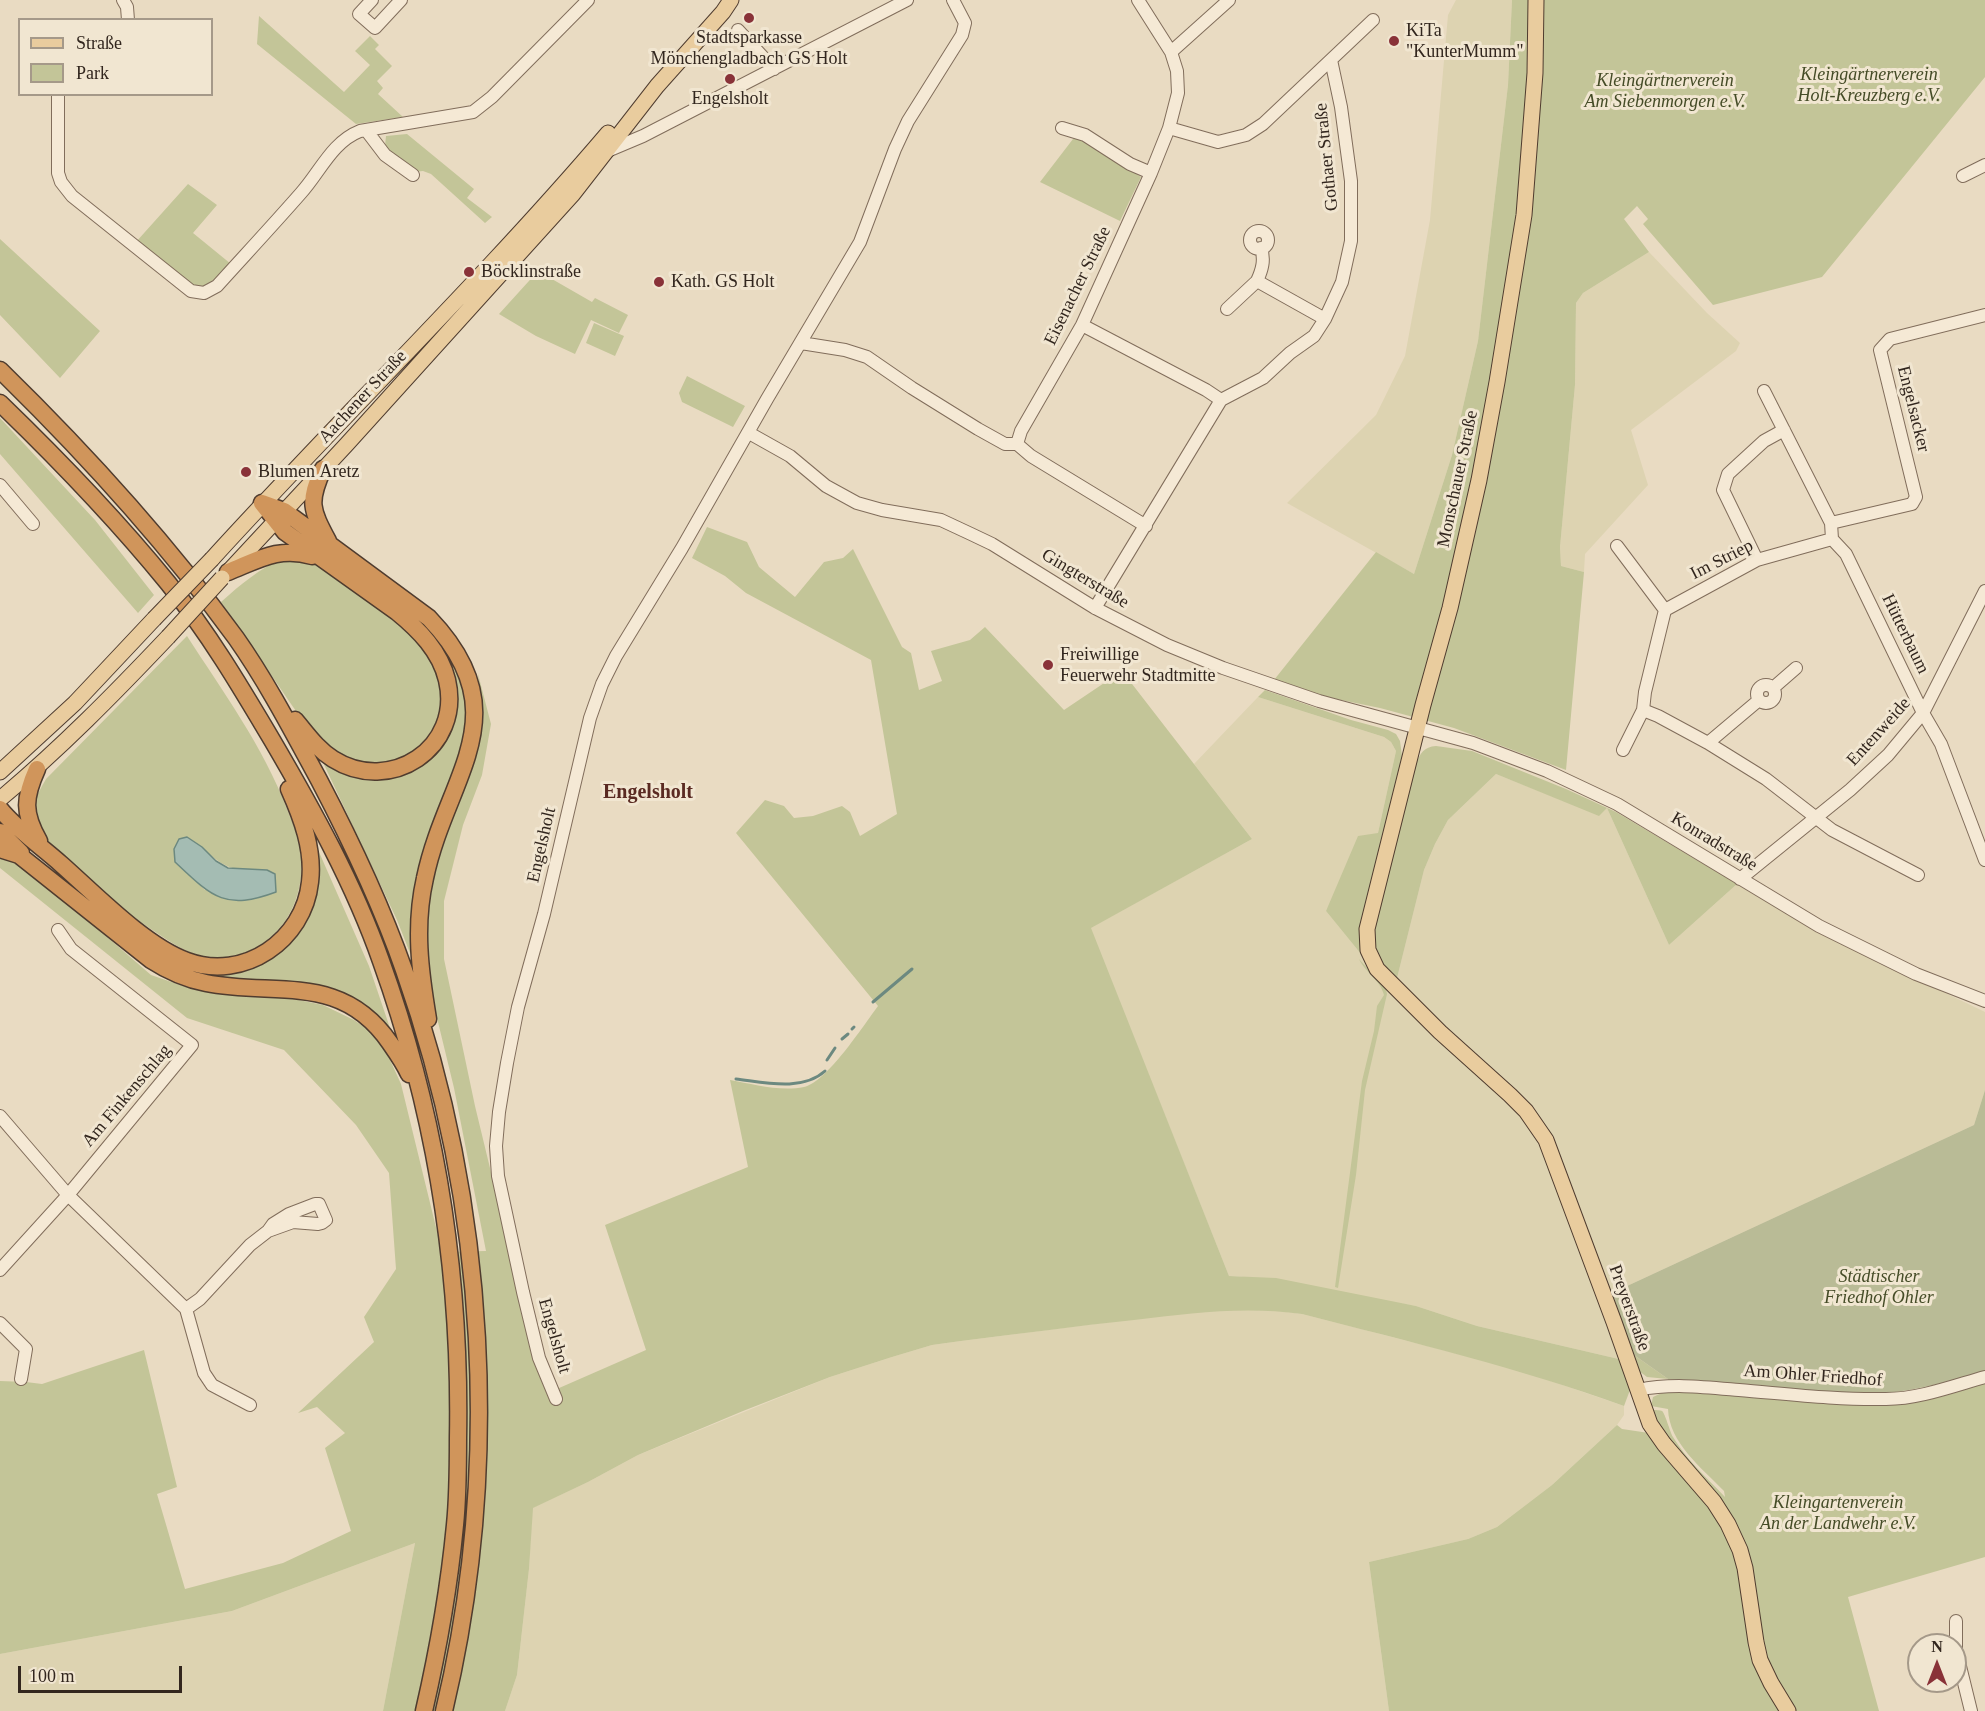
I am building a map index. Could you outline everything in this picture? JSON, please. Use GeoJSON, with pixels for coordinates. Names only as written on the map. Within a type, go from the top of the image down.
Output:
{"type":"FeatureCollection","features":[{"type":"Feature","properties":{"kind":"highway"},"geometry":{"type":"LineString","coordinates":[[0,370],[120,494],[166,548],[237,640],[301,747],[354,848],[404,971],[436,1075],[450,1136],[472,1271],[478,1405],[477,1470],[464,1602],[444,1711]]}},
{"type":"Feature","properties":{"kind":"highway"},"geometry":{"type":"LineString","coordinates":[[0,403],[73,474],[168,584],[220,653],[299,787],[343,872],[381,959],[427,1114],[445,1213],[453,1289],[459,1398],[456,1522],[438,1649],[424,1711]]}},
{"type":"Feature","properties":{"kind":"highway"},"geometry":{"type":"LineString","coordinates":[[323,469],[313,494],[312,503],[318,522],[332,547]]}},
{"type":"Feature","properties":{"kind":"highway"},"geometry":{"type":"LineString","coordinates":[[262,503],[279,516],[332,547],[429,618],[459,654],[470,681],[474,718],[468,755],[429,858],[418,918],[422,984],[436,1075]]}},
{"type":"Feature","properties":{"kind":"highway"},"geometry":{"type":"LineString","coordinates":[[260,676],[316,745],[334,760],[353,768],[376,771],[402,767],[420,758],[437,741],[446,720],[449,694],[444,671],[422,634],[397,612],[285,532],[279,516]]}},
{"type":"Feature","properties":{"kind":"highway"},"geometry":{"type":"LineString","coordinates":[[225,575],[268,556],[286,552],[314,556],[328,564]]}},
{"type":"Feature","properties":{"kind":"highway"},"geometry":{"type":"LineString","coordinates":[[0,809],[141,934],[171,954],[198,964],[238,965],[264,955],[288,934],[296,923],[310,881],[305,831],[256,714]]}},
{"type":"Feature","properties":{"kind":"highway"},"geometry":{"type":"LineString","coordinates":[[37,769],[28,789],[27,809],[33,831],[42,847]]}},
{"type":"Feature","properties":{"kind":"highway"},"geometry":{"type":"LineString","coordinates":[[0,832],[43,874]]}},
{"type":"Feature","properties":{"kind":"highway"},"geometry":{"type":"LineString","coordinates":[[0,849],[19,855],[166,970],[206,983],[313,992],[331,996],[359,1010],[376,1024],[405,1065],[427,1114]]}},
{"type":"Feature","properties":{"kind":"main road","name":"Aachener Straße"},"geometry":{"type":"LineString","coordinates":[[0,771],[75,703],[262,503],[437,322],[574,172],[724,0]]}},
{"type":"Feature","properties":{"kind":"main road","name":"Aachener Straße"},"geometry":{"type":"LineString","coordinates":[[0,799],[37,769],[118,689],[408,378],[573,194],[657,86],[731,0]]}},
{"type":"Feature","properties":{"kind":"main road","name":"Monschauer Straße"},"geometry":{"type":"LineString","coordinates":[[1370,957],[1367,929],[1450,608],[1479,480],[1513,290],[1524,214],[1531,138],[1536,0]]}},
{"type":"Feature","properties":{"kind":"main road","name":"Preyerstraße"},"geometry":{"type":"LineString","coordinates":[[1370,957],[1392,986],[1510,1095],[1537,1125],[1546,1140],[1650,1424],[1656,1434],[1698,1481],[1728,1524],[1740,1550],[1760,1660],[1788,1711]]}},
{"type":"Feature","properties":{"kind":"street"},"geometry":{"type":"LineString","coordinates":[[123,0],[127,7],[128,18]]}},
{"type":"Feature","properties":{"kind":"street"},"geometry":{"type":"LineString","coordinates":[[372,0],[359,14],[375,28],[401,0]]}},
{"type":"Feature","properties":{"kind":"street"},"geometry":{"type":"LineString","coordinates":[[380,0],[391,11]]}},
{"type":"Feature","properties":{"kind":"street"},"geometry":{"type":"LineString","coordinates":[[58,96],[58,173],[61,182],[72,196],[191,291],[204,293],[217,286],[302,192],[348,136],[366,130],[473,112],[492,97],[588,0]]}},
{"type":"Feature","properties":{"kind":"street"},"geometry":{"type":"LineString","coordinates":[[574,172],[605,152],[634,140],[906,0]]}},
{"type":"Feature","properties":{"kind":"street","name":"Engelsholt"},"geometry":{"type":"LineString","coordinates":[[556,1399],[539,1358],[498,1176],[497,1136],[507,1063],[518,1007],[544,914],[590,718],[602,684],[616,656],[682,548],[860,242],[908,121],[963,35],[965,23],[953,0]]}},
{"type":"Feature","properties":{"kind":"street","name":"Eisenacher Straße"},"geometry":{"type":"LineString","coordinates":[[1017,444],[1021,431],[1082,325],[1169,128],[1178,93],[1177,71],[1171,52],[1138,0]]}},
{"type":"Feature","properties":{"kind":"street"},"geometry":{"type":"LineString","coordinates":[[1171,52],[1229,0]]}},
{"type":"Feature","properties":{"kind":"street","name":"Gothaer Straße"},"geometry":{"type":"LineString","coordinates":[[1169,128],[1218,142],[1246,135],[1263,124],[1373,20]]}},
{"type":"Feature","properties":{"kind":"street"},"geometry":{"type":"LineString","coordinates":[[738,30],[774,69]]}},
{"type":"Feature","properties":{"kind":"street","name":"Gothaer Straße"},"geometry":{"type":"LineString","coordinates":[[1221,400],[1263,378],[1290,353],[1314,336],[1325,319],[1342,282],[1351,241],[1351,181],[1341,107],[1331,60]]}},
{"type":"Feature","properties":{"kind":"street"},"geometry":{"type":"LineString","coordinates":[[1062,128],[1085,135],[1130,164],[1151,172]]}},
{"type":"Feature","properties":{"kind":"street"},"geometry":{"type":"LineString","coordinates":[[366,130],[385,154],[413,175]]}},
{"type":"Feature","properties":{"kind":"street"},"geometry":{"type":"LineString","coordinates":[[573,194],[634,140]]}},
{"type":"Feature","properties":{"kind":"street"},"geometry":{"type":"LineString","coordinates":[[1963,176],[1985,165]]}},
{"type":"Feature","properties":{"kind":"street"},"geometry":{"type":"LineString","coordinates":[[1227,309],[1257,281],[1262,270],[1261,248]]}},
{"type":"Feature","properties":{"kind":"street"},"geometry":{"type":"LineString","coordinates":[[1257,281],[1325,319]]}},
{"type":"Feature","properties":{"kind":"street","name":"Engelsacker"},"geometry":{"type":"LineString","coordinates":[[1831,523],[1912,504],[1916,497],[1880,350],[1890,339],[1985,315]]}},
{"type":"Feature","properties":{"kind":"street"},"geometry":{"type":"LineString","coordinates":[[1082,325],[1221,400],[1095,608]]}},
{"type":"Feature","properties":{"kind":"street"},"geometry":{"type":"LineString","coordinates":[[801,344],[845,350],[867,357],[978,429],[1005,444],[1017,444],[1031,456],[1146,526]]}},
{"type":"Feature","properties":{"kind":"street"},"geometry":{"type":"LineString","coordinates":[[1764,391],[1831,523],[1832,539]]}},
{"type":"Feature","properties":{"kind":"street"},"geometry":{"type":"LineString","coordinates":[[1757,560],[1723,490],[1728,474],[1764,441],[1784,430]]}},
{"type":"Feature","properties":{"kind":"street","name":"Gingterstraße"},"geometry":{"type":"LineString","coordinates":[[748,433],[790,456],[826,486],[857,503],[882,510],[941,520],[992,544],[1095,608],[1167,645],[1223,668],[1319,700],[1418,727]]}},
{"type":"Feature","properties":{"kind":"street"},"geometry":{"type":"LineString","coordinates":[[0,484],[33,524]]}},
{"type":"Feature","properties":{"kind":"street","name":"Im Striep"},"geometry":{"type":"LineString","coordinates":[[1665,610],[1757,560],[1832,539]]}},
{"type":"Feature","properties":{"kind":"street","name":"Hütterbaum"},"geometry":{"type":"LineString","coordinates":[[1832,539],[1846,554],[1923,713],[1941,744],[1985,860]]}},
{"type":"Feature","properties":{"kind":"street"},"geometry":{"type":"LineString","coordinates":[[1617,546],[1665,610],[1643,710],[1623,750]]}},
{"type":"Feature","properties":{"kind":"street","name":"Entenweide"},"geometry":{"type":"LineString","coordinates":[[1740,879],[1850,790],[1888,754],[1923,713],[1985,593]]}},
{"type":"Feature","properties":{"kind":"street"},"geometry":{"type":"LineString","coordinates":[[1708,743],[1760,700],[1766,703],[1773,699],[1775,696],[1773,688],[1796,668]]}},
{"type":"Feature","properties":{"kind":"street"},"geometry":{"type":"LineString","coordinates":[[1643,710],[1708,743],[1766,779],[1832,830],[1918,875]]}},
{"type":"Feature","properties":{"kind":"street","name":"Konradstraße"},"geometry":{"type":"LineString","coordinates":[[1418,727],[1473,743],[1547,771],[1617,804],[1819,926],[1916,974],[1985,1001]]}},
{"type":"Feature","properties":{"kind":"street","name":"Am Finkenschlag"},"geometry":{"type":"LineString","coordinates":[[58,930],[71,950],[192,1045],[68,1195]]}},
{"type":"Feature","properties":{"kind":"street"},"geometry":{"type":"LineString","coordinates":[[0,1116],[68,1195],[186,1309],[204,1373],[212,1385],[250,1405]]}},
{"type":"Feature","properties":{"kind":"street"},"geometry":{"type":"LineString","coordinates":[[0,1270],[68,1195]]}},
{"type":"Feature","properties":{"kind":"street"},"geometry":{"type":"LineString","coordinates":[[186,1309],[200,1299],[250,1245],[268,1231]]}},
{"type":"Feature","properties":{"kind":"street"},"geometry":{"type":"LineString","coordinates":[[0,1323],[26,1349],[21,1379]]}},
{"type":"Feature","properties":{"kind":"street","name":"Am Ohler Friedhof"},"geometry":{"type":"LineString","coordinates":[[1638,1390],[1658,1386],[1689,1386],[1845,1398],[1889,1399],[1922,1394],[1985,1377]]}},
{"type":"Feature","properties":{"kind":"street"},"geometry":{"type":"LineString","coordinates":[[1956,1621],[1956,1650],[1971,1711]]}},
{"type":"Feature","properties":{"kind":"shaded area"},"geometry":{"type":"Polygon","coordinates":[[[1456,0],[1512,0],[1508,85],[1478,341],[1452,455],[1414,574],[1287,503],[1376,415],[1405,356],[1430,220],[1448,15],[1456,0]]]}},
{"type":"Feature","properties":{"kind":"shaded area"},"geometry":{"type":"Polygon","coordinates":[[[1649,252],[1707,313],[1740,343],[1736,351],[1631,430],[1648,485],[1585,554],[1584,572],[1561,566],[1560,547],[1575,385],[1576,303],[1583,293],[1649,252]]]}},
{"type":"Feature","properties":{"kind":"shaded area"},"geometry":{"type":"Polygon","coordinates":[[[1258,697],[1384,737],[1391,742],[1396,751],[1378,833],[1326,911],[1386,989],[1396,982],[1424,870],[1435,844],[1448,820],[1496,774],[1599,815],[1607,808],[1669,945],[1737,884],[1808,927],[1985,1012],[1985,1090],[1974,1125],[1612,1293],[1599,1295],[1623,1360],[1477,1326],[1416,1306],[1229,1276],[1090,928],[1252,839],[1194,764],[1258,697]]]}},
{"type":"Feature","properties":{"kind":"shaded area"},"geometry":{"type":"Polygon","coordinates":[[[187,837],[228,868],[267,870],[275,874],[276,892],[259,898],[231,900],[210,892],[175,862],[174,849],[179,839],[187,837]]]}},
{"type":"Feature","properties":{"kind":"shaded area"},"geometry":{"type":"Polygon","coordinates":[[[1235,1309],[1302,1314],[1486,1361],[1624,1406],[1624,1415],[1617,1425],[1552,1485],[1497,1527],[1468,1539],[1369,1562],[1389,1711],[505,1711],[517,1675],[529,1569],[532,1508],[638,1455],[830,1377],[932,1345],[1189,1312],[1235,1309]]]}},
{"type":"Feature","properties":{"kind":"shaded area"},"geometry":{"type":"Polygon","coordinates":[[[415,1543],[383,1711],[0,1711],[0,1654],[232,1611],[415,1543]]]}},
{"type":"Feature","properties":{"kind":"green space"},"geometry":{"type":"Polygon","coordinates":[[[1512,0],[1985,0],[1985,77],[1822,277],[1713,305],[1643,224],[1648,219],[1637,206],[1624,219],[1649,252],[1583,293],[1576,303],[1575,385],[1560,547],[1561,566],[1584,572],[1566,770],[1454,728],[1380,708],[1312,694],[1274,680],[1376,552],[1414,574],[1452,455],[1478,341],[1508,85],[1512,0]]]}},
{"type":"Feature","properties":{"kind":"green space"},"geometry":{"type":"Polygon","coordinates":[[[259,16],[344,92],[370,65],[355,51],[370,36],[379,45],[375,49],[392,66],[377,81],[383,88],[378,94],[403,117],[356,124],[257,44],[259,16]]]}},
{"type":"Feature","properties":{"kind":"green space"},"geometry":{"type":"Polygon","coordinates":[[[407,134],[474,189],[467,198],[492,217],[485,223],[431,174],[423,171],[414,172],[385,146],[386,136],[407,134]]]}},
{"type":"Feature","properties":{"kind":"green space"},"geometry":{"type":"Polygon","coordinates":[[[1082,137],[1141,177],[1120,221],[1040,182],[1073,139],[1082,137]]]}},
{"type":"Feature","properties":{"kind":"green space"},"geometry":{"type":"Polygon","coordinates":[[[188,184],[217,205],[193,233],[231,264],[209,286],[196,288],[136,242],[188,184]]]}},
{"type":"Feature","properties":{"kind":"green space"},"geometry":{"type":"Polygon","coordinates":[[[0,239],[100,331],[60,378],[0,315],[0,239]]]}},
{"type":"Feature","properties":{"kind":"green space"},"geometry":{"type":"Polygon","coordinates":[[[538,271],[592,302],[595,298],[628,315],[619,333],[591,320],[575,354],[536,336],[499,314],[538,271]]]}},
{"type":"Feature","properties":{"kind":"green space"},"geometry":{"type":"Polygon","coordinates":[[[594,323],[624,336],[615,356],[586,343],[594,323]]]}},
{"type":"Feature","properties":{"kind":"green space"},"geometry":{"type":"Polygon","coordinates":[[[687,376],[745,406],[733,427],[682,402],[679,393],[687,376]]]}},
{"type":"Feature","properties":{"kind":"green space"},"geometry":{"type":"Polygon","coordinates":[[[0,418],[95,520],[154,595],[138,613],[0,454],[0,418]]]}},
{"type":"Feature","properties":{"kind":"green space"},"geometry":{"type":"Polygon","coordinates":[[[707,527],[747,542],[759,567],[795,597],[824,562],[843,558],[853,549],[902,647],[911,653],[919,690],[942,681],[931,651],[970,640],[985,627],[1064,710],[1122,671],[1252,839],[1091,928],[1229,1276],[1276,1278],[1416,1306],[1477,1326],[1623,1360],[1630,1390],[1624,1406],[1464,1356],[1302,1314],[1281,1312],[1197,1313],[932,1345],[830,1377],[743,1411],[638,1455],[533,1508],[529,1569],[517,1675],[505,1711],[383,1711],[415,1543],[232,1611],[0,1654],[0,1381],[42,1384],[144,1350],[177,1487],[157,1494],[185,1589],[283,1563],[351,1531],[325,1448],[345,1433],[317,1407],[298,1413],[374,1342],[364,1317],[396,1269],[389,1173],[356,1125],[284,1050],[187,1018],[0,868],[0,854],[13,858],[151,975],[206,992],[289,998],[323,1005],[354,1020],[373,1033],[386,1051],[401,1084],[442,1252],[486,1251],[454,1088],[430,989],[425,943],[426,911],[434,863],[480,704],[478,674],[491,724],[482,775],[463,825],[444,901],[444,959],[475,1106],[539,1371],[550,1392],[646,1350],[605,1225],[748,1167],[730,1080],[786,1089],[804,1087],[813,1083],[834,1064],[878,1006],[736,833],[765,800],[784,806],[794,818],[813,816],[842,806],[850,812],[860,836],[897,814],[871,660],[746,593],[725,576],[692,558],[707,527]]]}},
{"type":"Feature","properties":{"kind":"green space"},"geometry":{"type":"Polygon","coordinates":[[[284,558],[308,561],[328,571],[395,622],[423,649],[436,672],[441,690],[440,708],[435,724],[414,750],[399,759],[382,763],[363,763],[344,756],[327,745],[300,717],[221,602],[243,583],[284,558]]]}},
{"type":"Feature","properties":{"kind":"green space"},"geometry":{"type":"Polygon","coordinates":[[[397,605],[420,617],[453,656],[467,697],[466,729],[457,768],[420,867],[415,891],[412,954],[320,756],[350,772],[430,756],[450,677],[397,605]]]}},
{"type":"Feature","properties":{"kind":"green space"},"geometry":{"type":"Polygon","coordinates":[[[187,636],[254,741],[294,826],[302,867],[299,889],[287,919],[265,942],[238,955],[208,957],[183,949],[136,919],[61,857],[45,839],[36,826],[33,813],[37,796],[46,779],[187,636]],[[202,847],[174,849],[176,862],[205,890],[267,870],[238,869],[224,865],[202,847]]]}},
{"type":"Feature","properties":{"kind":"green space"},"geometry":{"type":"Polygon","coordinates":[[[1265,690],[1351,720],[1388,730],[1396,734],[1400,741],[1402,756],[1376,861],[1361,954],[1326,911],[1358,836],[1378,833],[1396,751],[1391,742],[1384,737],[1258,697],[1265,690]]]}},
{"type":"Feature","properties":{"kind":"green space"},"geometry":{"type":"Polygon","coordinates":[[[1436,746],[1472,751],[1566,789],[1616,812],[1737,884],[1669,945],[1607,808],[1599,816],[1496,774],[1448,820],[1435,844],[1424,870],[1396,982],[1377,959],[1372,937],[1383,886],[1416,764],[1423,751],[1436,746]]]}},
{"type":"Feature","properties":{"kind":"green space"},"geometry":{"type":"Polygon","coordinates":[[[312,836],[369,966],[390,1028],[365,1004],[326,987],[286,981],[224,979],[184,971],[72,888],[76,884],[197,968],[290,942],[312,836]]]}},
{"type":"Feature","properties":{"kind":"green space"},"geometry":{"type":"Polygon","coordinates":[[[1359,959],[1386,989],[1387,994],[1365,1090],[1356,1175],[1338,1288],[1335,1287],[1362,1081],[1374,1031],[1377,1006],[1384,995],[1380,985],[1359,959]]]}},
{"type":"Feature","properties":{"kind":"green space","name":"Städtischer Friedhof Ohler"},"geometry":{"type":"Polygon","coordinates":[[[1985,1090],[1985,1372],[1903,1391],[1853,1394],[1668,1379],[1634,1355],[1612,1293],[1974,1125],[1985,1090]]]}},
{"type":"Feature","properties":{"kind":"green space"},"geometry":{"type":"Polygon","coordinates":[[[1612,1293],[1634,1355],[1668,1379],[1647,1377],[1639,1371],[1608,1294],[1612,1293]]]}},
{"type":"Feature","properties":{"kind":"green space","name":"Kleingartenverein An der Landwehr e.V."},"geometry":{"type":"Polygon","coordinates":[[[1985,1372],[1985,1557],[1848,1597],[1879,1711],[1793,1711],[1765,1657],[1748,1560],[1654,1421],[1653,1410],[1662,1411],[1678,1445],[1725,1497],[1724,1491],[1680,1444],[1674,1433],[1668,1409],[1651,1406],[1653,1397],[1668,1390],[1668,1379],[1783,1388],[1905,1392],[1985,1372]]]}},
{"type":"Feature","properties":{"kind":"green space"},"geometry":{"type":"Polygon","coordinates":[[[1617,1425],[1622,1429],[1649,1433],[1714,1513],[1732,1548],[1781,1711],[1389,1711],[1369,1562],[1468,1539],[1497,1527],[1552,1485],[1617,1425]]]}},
{"type":"Feature","properties":{"kind":"waterway"},"geometry":{"type":"LineString","coordinates":[[873,1002],[912,969]]}},
{"type":"Feature","properties":{"kind":"waterway"},"geometry":{"type":"LineString","coordinates":[[842,1039],[848,1034]]}},
{"type":"Feature","properties":{"kind":"waterway"},"geometry":{"type":"LineString","coordinates":[[827,1060],[835,1048]]}},
{"type":"Feature","properties":{"kind":"waterway"},"geometry":{"type":"LineString","coordinates":[[736,1079],[794,1084],[805,1082],[825,1071]]}},
{"type":"Feature","properties":{"kind":"place","name":"Stadtsparkasse Mönchengladbach GS Holt"},"geometry":{"type":"Point","coordinates":[749,18]}},
{"type":"Feature","properties":{"kind":"place","name":"KiTa \"KunterMumm\""},"geometry":{"type":"Point","coordinates":[1394,41]}},
{"type":"Feature","properties":{"kind":"place","name":"Engelsholt"},"geometry":{"type":"Point","coordinates":[730,79]}},
{"type":"Feature","properties":{"kind":"place","name":"Böcklinstraße"},"geometry":{"type":"Point","coordinates":[469,272]}},
{"type":"Feature","properties":{"kind":"place","name":"Kath. GS Holt"},"geometry":{"type":"Point","coordinates":[659,282]}},
{"type":"Feature","properties":{"kind":"place","name":"Blumen Aretz"},"geometry":{"type":"Point","coordinates":[246,472]}},
{"type":"Feature","properties":{"kind":"place","name":"Freiwillige Feuerwehr Stadtmitte"},"geometry":{"type":"Point","coordinates":[1048,665]}},
{"type":"Feature","properties":{"kind":"district","name":"Engelsholt"},"geometry":{"type":"Point","coordinates":[648,793]}},
{"type":"Feature","properties":{"kind":"park label","name":"Kleingärtnerverein Holt-Kreuzberg e.V."},"geometry":{"type":"Point","coordinates":[1869,85]}},
{"type":"Feature","properties":{"kind":"park label","name":"Kleingärtnerverein Am Siebenmorgen e.V."},"geometry":{"type":"Point","coordinates":[1665,91]}}]}
